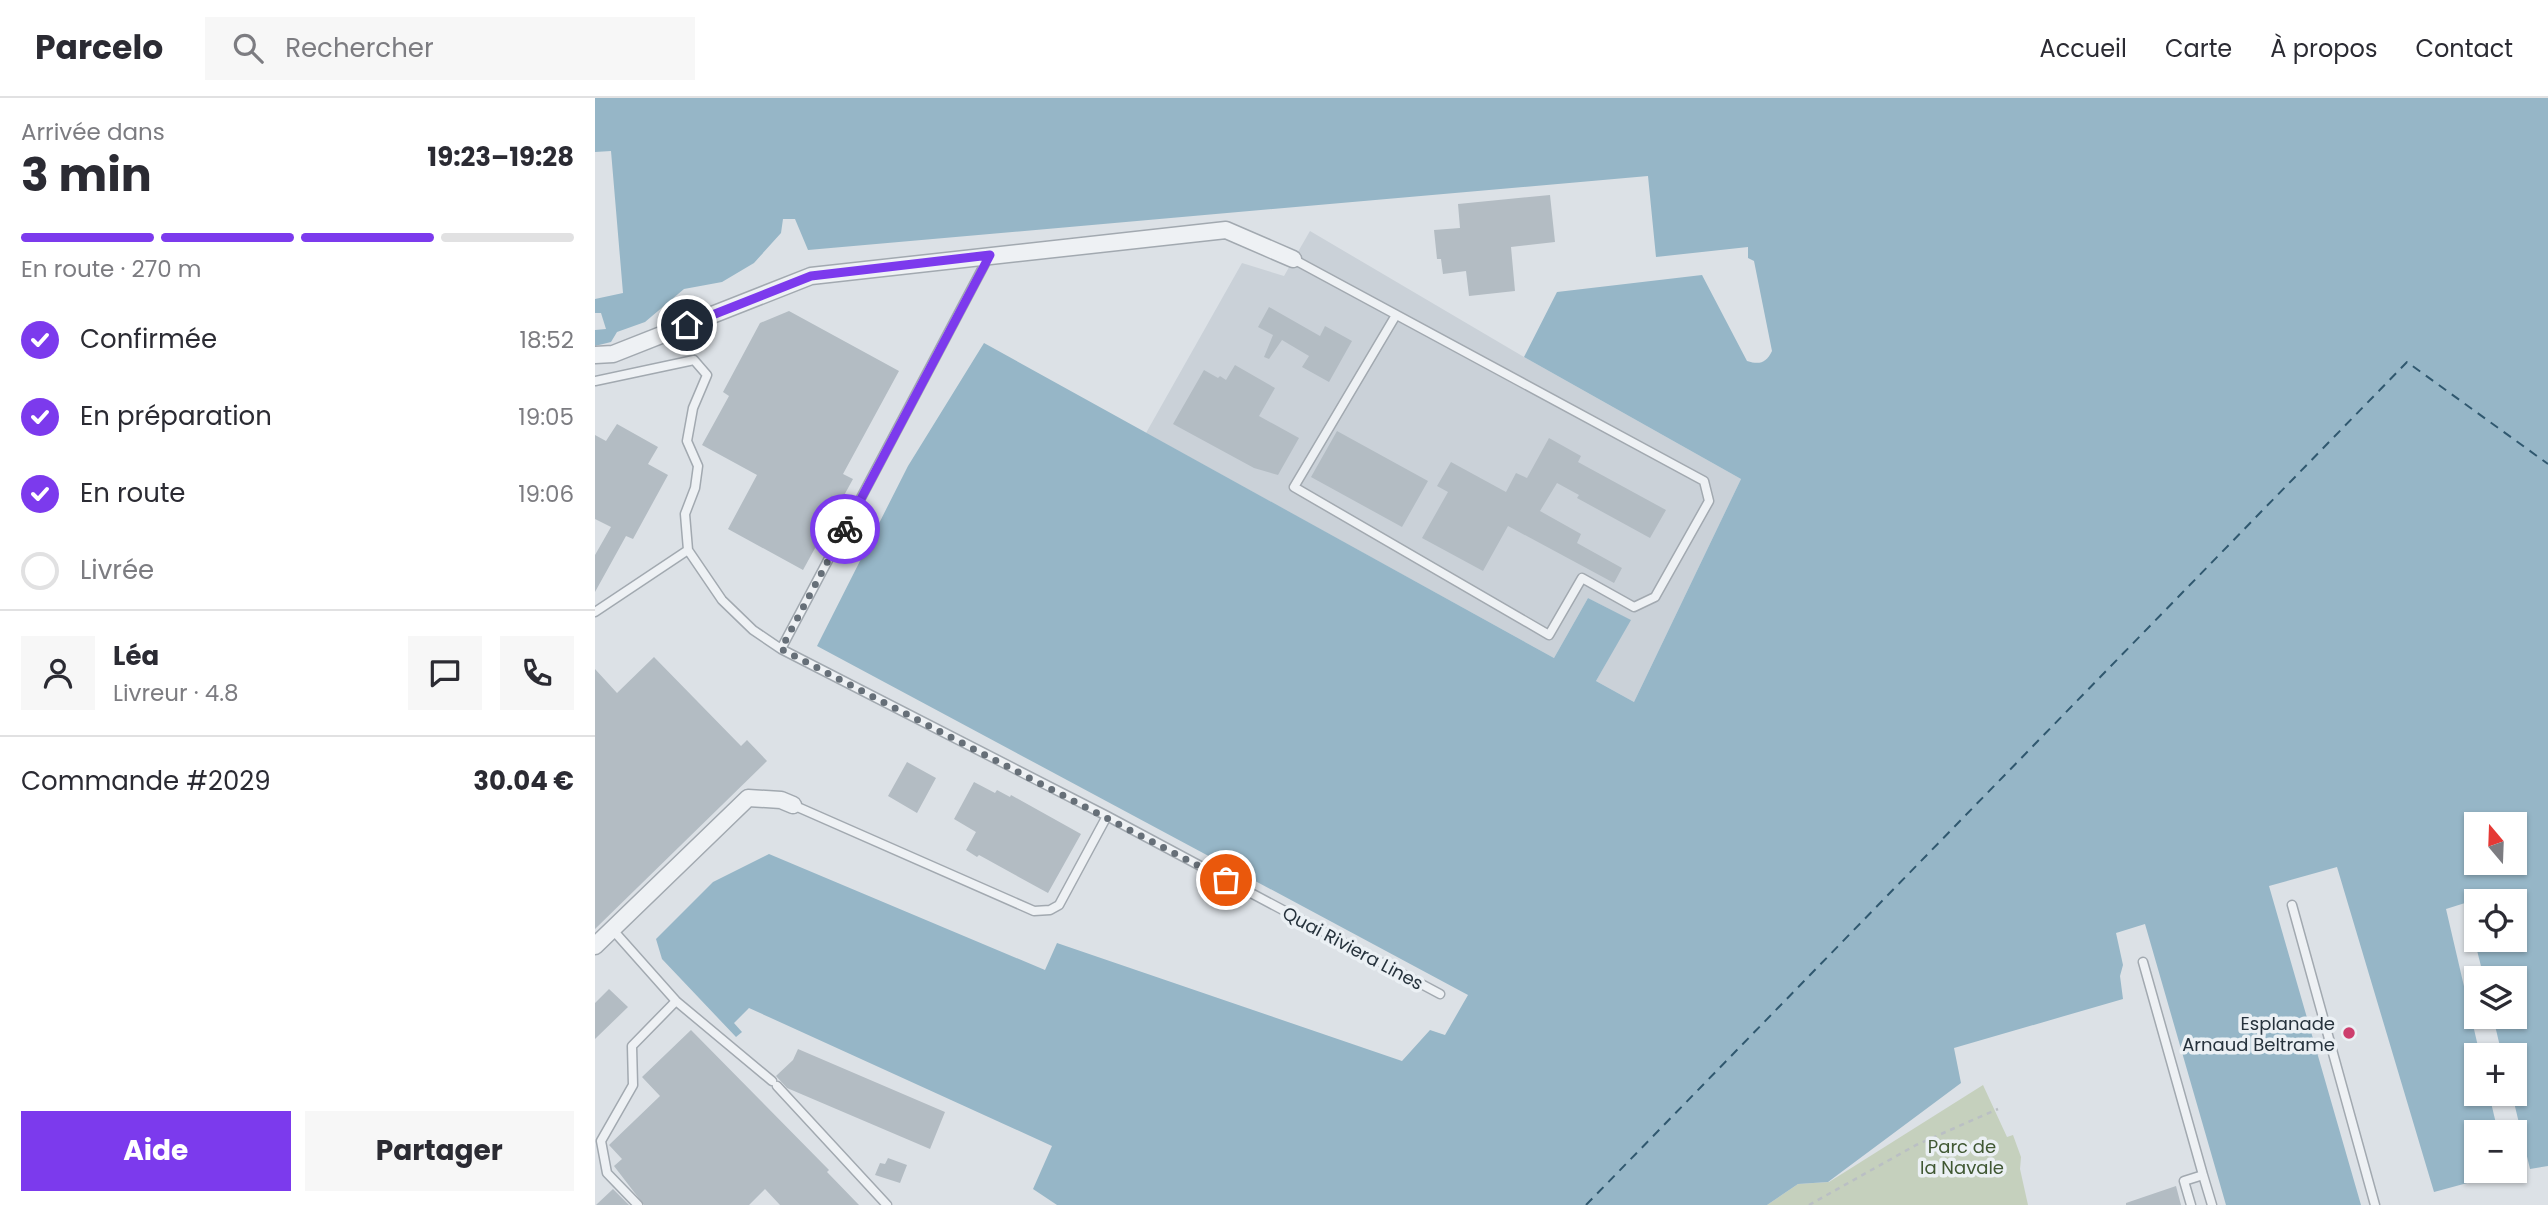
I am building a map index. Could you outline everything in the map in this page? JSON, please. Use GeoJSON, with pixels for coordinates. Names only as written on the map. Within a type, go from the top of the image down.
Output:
{"type":"FeatureCollection","features":[{"type":"Feature","properties":{"kind":"street"},"geometry":{"type":"LineString","coordinates":[[595,355],[614,354],[811,276],[1227,230],[1293,260]]}},
{"type":"Feature","properties":{"kind":"street"},"geometry":{"type":"LineString","coordinates":[[595,946],[748,798],[781,800],[793,805]]}},
{"type":"Feature","properties":{"kind":"lane"},"geometry":{"type":"LineString","coordinates":[[781,649],[990,255]]}},
{"type":"Feature","properties":{"kind":"lane"},"geometry":{"type":"LineString","coordinates":[[1293,260],[1396,315],[1704,481],[1709,501],[1655,597],[1634,607],[1582,578],[1549,635],[1294,487],[1396,315]]}},
{"type":"Feature","properties":{"kind":"lane"},"geometry":{"type":"LineString","coordinates":[[595,381],[694,360],[707,376],[693,408],[687,441],[698,466],[695,488],[685,514],[688,550],[595,612]]}},
{"type":"Feature","properties":{"kind":"lane","name":"Quai Riviera Lines"},"geometry":{"type":"LineString","coordinates":[[688,550],[722,600],[753,630],[781,649],[1107,817],[1440,994]]}},
{"type":"Feature","properties":{"kind":"lane"},"geometry":{"type":"LineString","coordinates":[[793,805],[1034,911],[1050,910],[1059,905],[1107,817]]}},
{"type":"Feature","properties":{"kind":"lane"},"geometry":{"type":"LineString","coordinates":[[2292,905],[2375,1205]]}},
{"type":"Feature","properties":{"kind":"lane"},"geometry":{"type":"LineString","coordinates":[[612,929],[676,1001],[774,1084],[887,1205]]}},
{"type":"Feature","properties":{"kind":"lane"},"geometry":{"type":"LineString","coordinates":[[2143,962],[2212,1205]]}},
{"type":"Feature","properties":{"kind":"lane"},"geometry":{"type":"LineString","coordinates":[[638,1205],[607,1173],[601,1141],[633,1085],[632,1046],[676,1001]]}},
{"type":"Feature","properties":{"kind":"lane"},"geometry":{"type":"LineString","coordinates":[[2191,1205],[2184,1181],[2203,1175]]}},
{"type":"Feature","properties":{"kind":"path"},"geometry":{"type":"LineString","coordinates":[[1809,1205],[1916,1145],[1998,1109]]}},
{"type":"Feature","properties":{"kind":"shaded area"},"geometry":{"type":"Polygon","coordinates":[[[1310,231],[1524,357],[1741,479],[1634,702],[1596,681],[1630,620],[1588,598],[1554,658],[1146,433],[1242,263],[1284,276],[1310,231]]]}},
{"type":"Feature","properties":{"kind":"green space","name":"Parc de la Navale"},"geometry":{"type":"Polygon","coordinates":[[[1983,1085],[2007,1137],[2013,1135],[2021,1157],[2020,1169],[2028,1205],[1767,1205],[1798,1184],[1829,1182],[1983,1085]]]}},
{"type":"Feature","properties":{"kind":"water"},"geometry":{"type":"Polygon","coordinates":[[[595,98],[2548,98],[2548,1166],[2530,1169],[2527,1156],[2527,1120],[2518,1120],[2515,1106],[2527,1106],[2527,1043],[2499,1043],[2496,1029],[2527,1029],[2527,966],[2481,966],[2477,952],[2527,952],[2527,889],[2464,889],[2464,903],[2446,909],[2464,986],[2464,1029],[2474,1029],[2477,1043],[2464,1043],[2464,1106],[2492,1106],[2495,1120],[2464,1120],[2464,1183],[2467,1183],[2434,1192],[2337,867],[2269,886],[2361,1205],[2226,1205],[2145,924],[2116,933],[2123,965],[2120,976],[2123,999],[1954,1048],[1961,1083],[1828,1182],[1798,1184],[1767,1205],[1057,1205],[1033,1189],[1052,1146],[749,1008],[734,1023],[742,1032],[736,1037],[662,959],[656,939],[713,882],[769,854],[1045,970],[1057,943],[1402,1061],[1430,1030],[1445,1035],[1468,995],[817,646],[908,466],[984,343],[1554,658],[1588,598],[1631,620],[1596,681],[1634,702],[1741,479],[1524,357],[1557,292],[1702,275],[1747,361],[1762,362],[1772,351],[1754,261],[1748,258],[1748,247],[1656,257],[1648,176],[808,250],[795,219],[783,219],[781,233],[754,263],[722,282],[684,289],[645,322],[617,332],[611,342],[595,346],[595,330],[606,329],[601,313],[595,313],[595,299],[623,293],[611,151],[595,152],[595,98]]]}},
{"type":"Feature","properties":{"kind":"building"},"geometry":{"type":"Polygon","coordinates":[[[1550,195],[1555,242],[1511,247],[1515,291],[1469,296],[1466,271],[1443,274],[1441,259],[1437,259],[1434,230],[1460,228],[1458,204],[1550,195]]]}},
{"type":"Feature","properties":{"kind":"building"},"geometry":{"type":"Polygon","coordinates":[[[1269,307],[1320,336],[1325,326],[1352,341],[1329,382],[1302,367],[1309,356],[1282,340],[1269,359],[1264,357],[1273,335],[1258,327],[1269,307]]]}},
{"type":"Feature","properties":{"kind":"building"},"geometry":{"type":"Polygon","coordinates":[[[789,311],[899,371],[843,474],[853,479],[803,570],[728,529],[757,475],[702,445],[729,396],[723,392],[760,323],[789,311]]]}},
{"type":"Feature","properties":{"kind":"building"},"geometry":{"type":"Polygon","coordinates":[[[1235,365],[1275,388],[1259,416],[1299,438],[1278,475],[1254,468],[1173,424],[1204,370],[1226,380],[1235,365]]]}},
{"type":"Feature","properties":{"kind":"building"},"geometry":{"type":"Polygon","coordinates":[[[617,424],[658,447],[648,464],[668,475],[633,539],[626,536],[595,592],[595,555],[611,527],[595,519],[595,435],[606,441],[617,424]]]}},
{"type":"Feature","properties":{"kind":"building"},"geometry":{"type":"Polygon","coordinates":[[[1337,431],[1428,481],[1402,527],[1311,477],[1337,431]]]}},
{"type":"Feature","properties":{"kind":"building"},"geometry":{"type":"Polygon","coordinates":[[[1549,438],[1581,456],[1578,462],[1666,510],[1650,538],[1577,498],[1579,495],[1557,483],[1540,511],[1581,534],[1577,543],[1622,568],[1614,583],[1508,526],[1483,571],[1422,538],[1448,492],[1437,486],[1451,462],[1506,492],[1516,473],[1527,478],[1549,438]]]}},
{"type":"Feature","properties":{"kind":"building"},"geometry":{"type":"Polygon","coordinates":[[[654,657],[741,746],[747,740],[767,761],[595,929],[595,669],[617,693],[654,657]]]}},
{"type":"Feature","properties":{"kind":"building"},"geometry":{"type":"Polygon","coordinates":[[[907,762],[936,778],[917,813],[888,796],[907,762]]]}},
{"type":"Feature","properties":{"kind":"building"},"geometry":{"type":"Polygon","coordinates":[[[974,782],[995,793],[997,790],[1010,797],[1011,795],[1081,834],[1048,893],[966,850],[976,832],[954,819],[974,782]]]}},
{"type":"Feature","properties":{"kind":"building"},"geometry":{"type":"Polygon","coordinates":[[[609,989],[628,1007],[595,1039],[595,1003],[609,989]]]}},
{"type":"Feature","properties":{"kind":"building"},"geometry":{"type":"Polygon","coordinates":[[[691,1030],[829,1170],[827,1172],[859,1205],[780,1205],[765,1189],[749,1205],[644,1205],[614,1166],[622,1159],[609,1145],[660,1096],[642,1077],[691,1030]]]}},
{"type":"Feature","properties":{"kind":"building"},"geometry":{"type":"Polygon","coordinates":[[[798,1049],[945,1112],[930,1149],[787,1088],[776,1076],[793,1060],[798,1049]]]}},
{"type":"Feature","properties":{"kind":"building"},"geometry":{"type":"Polygon","coordinates":[[[888,1158],[907,1165],[900,1183],[875,1175],[880,1163],[885,1164],[888,1158]]]}},
{"type":"Feature","properties":{"kind":"building"},"geometry":{"type":"Polygon","coordinates":[[[2176,1186],[2181,1205],[2126,1205],[2126,1203],[2176,1186]]]}},
{"type":"Feature","properties":{"kind":"building"},"geometry":{"type":"Polygon","coordinates":[[[613,1189],[629,1205],[596,1205],[613,1189]]]}},
{"type":"Feature","properties":{"kind":"ferry route"},"geometry":{"type":"LineString","coordinates":[[1586,1205],[2407,362],[2548,464]]}},
{"type":"Feature","properties":{"kind":"way so far"},"geometry":{"type":"LineString","coordinates":[[845,529],[781,649],[1226,880]]}},
{"type":"Feature","properties":{"kind":"place","name":"Esplanade Arnaud Beltrame"},"geometry":{"type":"Point","coordinates":[2349,1033]}},
{"type":"Feature","properties":{"kind":"route"},"geometry":{"type":"LineString","coordinates":[[687,325],[811,276],[990,255],[845,529]]}}]}
